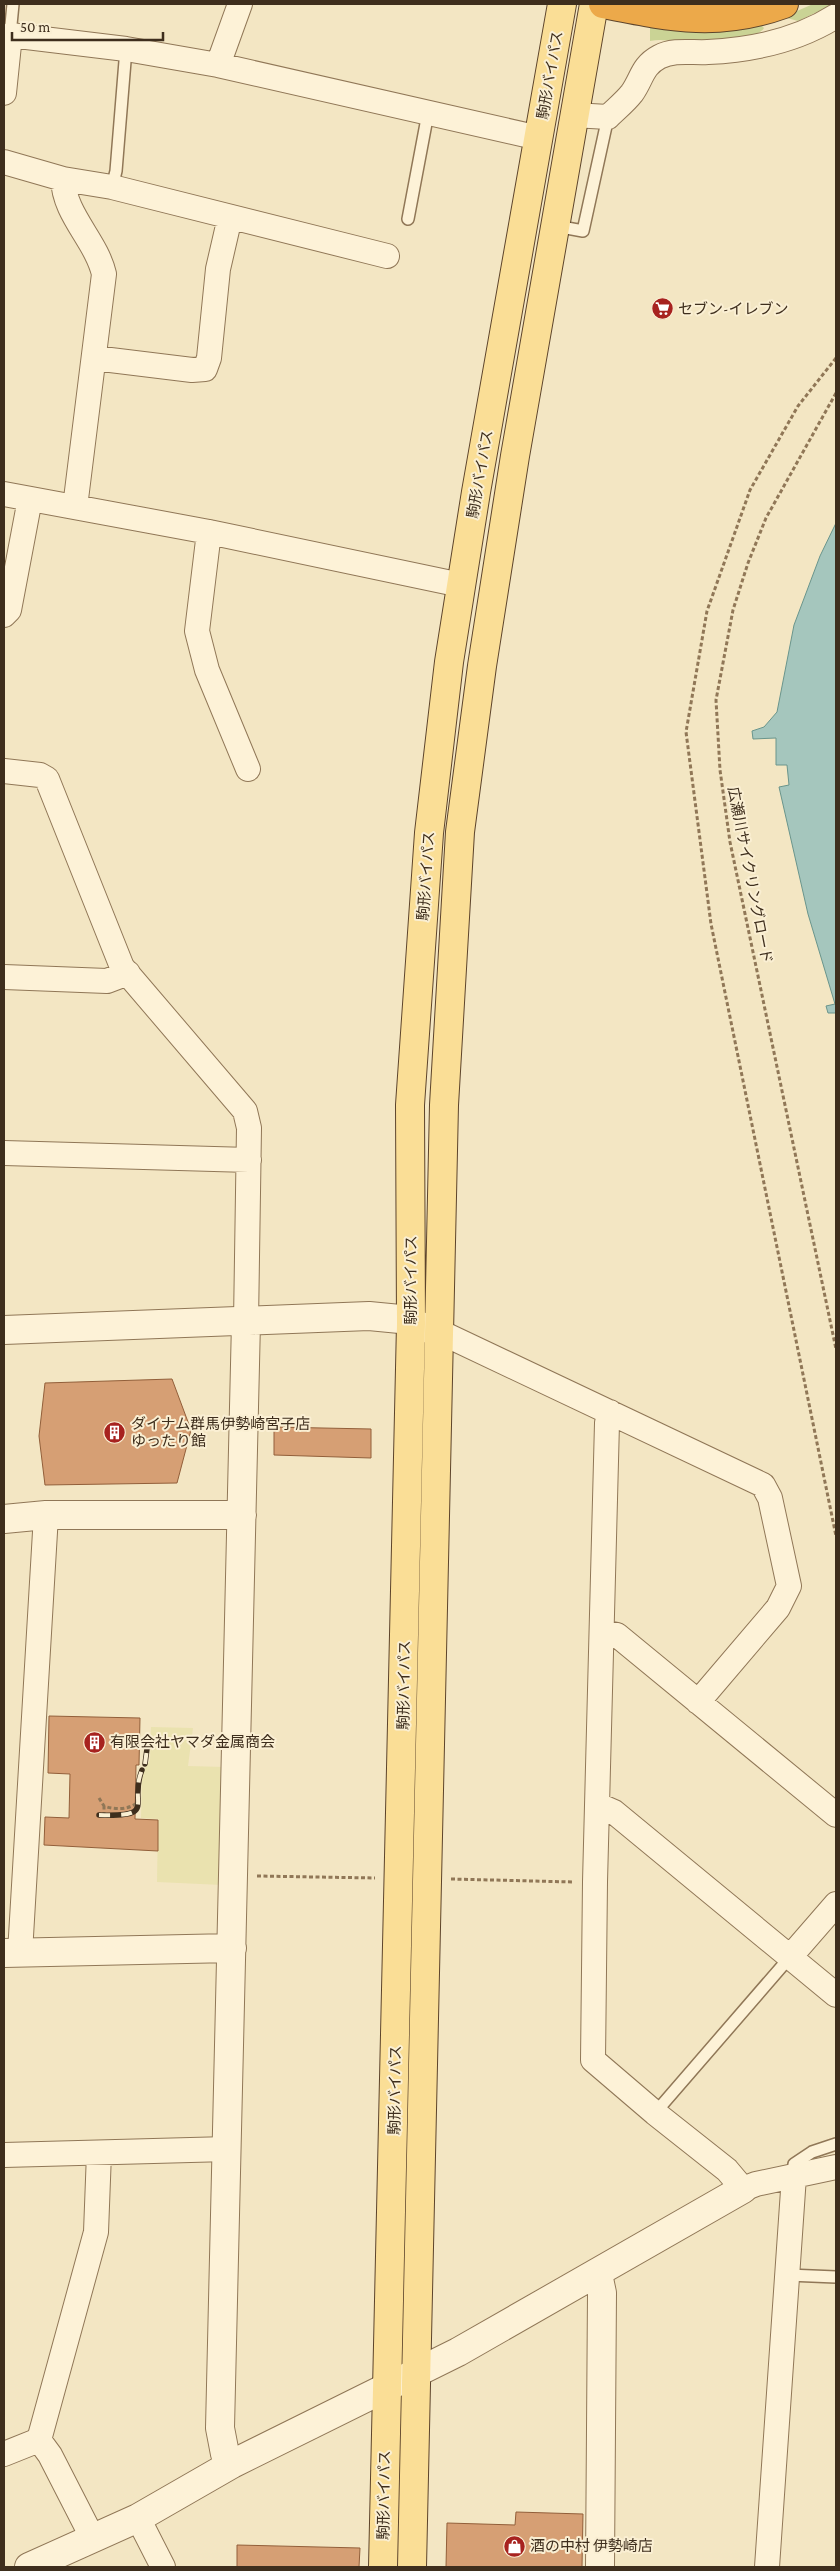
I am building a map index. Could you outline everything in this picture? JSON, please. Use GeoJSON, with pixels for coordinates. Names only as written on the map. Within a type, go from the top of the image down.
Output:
{"type":"FeatureCollection","features":[{"type":"Feature","properties":{"kind":"highway"},"geometry":{"type":"LineString","coordinates":[[603,4],[647,12],[725,19],[778,6]]}},
{"type":"Feature","properties":{"kind":"main road","name":"駒形バイパス"},"geometry":{"type":"LineString","coordinates":[[412,2567],[444,1105],[459,841],[465,664],[461,585],[562,4]]}},
{"type":"Feature","properties":{"kind":"main road","name":"駒形バイパス"},"geometry":{"type":"LineString","coordinates":[[383,2567],[411,1324],[410,1105],[429,834],[465,664],[515,456],[556,226],[573,115],[594,4]]}},
{"type":"Feature","properties":{"kind":"street"},"geometry":{"type":"LineString","coordinates":[[218,65],[240,4]]}},
{"type":"Feature","properties":{"kind":"street"},"geometry":{"type":"LineString","coordinates":[[778,6],[782,41]]}},
{"type":"Feature","properties":{"kind":"street"},"geometry":{"type":"LineString","coordinates":[[573,115],[608,117],[634,91],[647,64],[661,56],[675,52],[744,50],[782,41],[816,29],[836,16]]}},
{"type":"Feature","properties":{"kind":"street"},"geometry":{"type":"LineString","coordinates":[[4,93],[10,35],[126,49],[218,65],[539,138]]}},
{"type":"Feature","properties":{"kind":"street"},"geometry":{"type":"LineString","coordinates":[[4,162],[63,179],[112,187],[388,256]]}},
{"type":"Feature","properties":{"kind":"street"},"geometry":{"type":"LineString","coordinates":[[63,179],[63,192],[68,205],[102,263],[104,274],[76,507]]}},
{"type":"Feature","properties":{"kind":"street"},"geometry":{"type":"LineString","coordinates":[[94,358],[192,370],[205,369],[209,358],[218,269],[230,217]]}},
{"type":"Feature","properties":{"kind":"street"},"geometry":{"type":"LineString","coordinates":[[4,494],[209,532],[461,585]]}},
{"type":"Feature","properties":{"kind":"street"},"geometry":{"type":"LineString","coordinates":[[4,615],[9,610],[30,499]]}},
{"type":"Feature","properties":{"kind":"street"},"geometry":{"type":"LineString","coordinates":[[209,532],[197,631],[207,670],[248,769]]}},
{"type":"Feature","properties":{"kind":"street"},"geometry":{"type":"LineString","coordinates":[[4,771],[40,774],[47,779],[119,961],[245,1111],[249,1128],[228,2149],[220,2428],[225,2454],[232,2464]]}},
{"type":"Feature","properties":{"kind":"street"},"geometry":{"type":"LineString","coordinates":[[4,977],[107,981],[128,973]]}},
{"type":"Feature","properties":{"kind":"street"},"geometry":{"type":"LineString","coordinates":[[4,1153],[249,1160]]}},
{"type":"Feature","properties":{"kind":"street"},"geometry":{"type":"LineString","coordinates":[[4,1330],[369,1316],[400,1319],[440,1332],[756,1480],[763,1484],[770,1498],[789,1586],[788,1592],[778,1608],[698,1702]]}},
{"type":"Feature","properties":{"kind":"street"},"geometry":{"type":"LineString","coordinates":[[610,1412],[607,1423],[595,1882],[593,2060],[655,2113],[728,2170],[743,2189]]}},
{"type":"Feature","properties":{"kind":"street"},"geometry":{"type":"LineString","coordinates":[[4,1519],[46,1515],[242,1515]]}},
{"type":"Feature","properties":{"kind":"street"},"geometry":{"type":"LineString","coordinates":[[46,1515],[12,1953],[232,1948]]}},
{"type":"Feature","properties":{"kind":"street"},"geometry":{"type":"LineString","coordinates":[[602,1632],[617,1635],[836,1816]]}},
{"type":"Feature","properties":{"kind":"street"},"geometry":{"type":"LineString","coordinates":[[598,1805],[614,1812],[836,1995]]}},
{"type":"Feature","properties":{"kind":"street"},"geometry":{"type":"LineString","coordinates":[[790,1957],[836,1904]]}},
{"type":"Feature","properties":{"kind":"street"},"geometry":{"type":"LineString","coordinates":[[4,2155],[228,2149]]}},
{"type":"Feature","properties":{"kind":"street"},"geometry":{"type":"LineString","coordinates":[[39,2440],[96,2232],[98,2153]]}},
{"type":"Feature","properties":{"kind":"street"},"geometry":{"type":"LineString","coordinates":[[28,2567],[138,2518],[232,2464],[386,2390],[598,2274],[743,2189],[756,2184],[836,2167]]}},
{"type":"Feature","properties":{"kind":"street"},"geometry":{"type":"LineString","coordinates":[[767,2567],[794,2176]]}},
{"type":"Feature","properties":{"kind":"street"},"geometry":{"type":"LineString","coordinates":[[598,2274],[602,2293],[600,2567]]}},
{"type":"Feature","properties":{"kind":"street"},"geometry":{"type":"LineString","coordinates":[[4,2454],[39,2440]]}},
{"type":"Feature","properties":{"kind":"street"},"geometry":{"type":"LineString","coordinates":[[39,2440],[50,2455],[92,2537]]}},
{"type":"Feature","properties":{"kind":"street"},"geometry":{"type":"LineString","coordinates":[[138,2518],[163,2567]]}},
{"type":"Feature","properties":{"kind":"lane"},"geometry":{"type":"LineString","coordinates":[[10,35],[13,4]]}},
{"type":"Feature","properties":{"kind":"lane"},"geometry":{"type":"LineString","coordinates":[[112,187],[116,171],[126,49]]}},
{"type":"Feature","properties":{"kind":"lane"},"geometry":{"type":"LineString","coordinates":[[408,220],[428,113]]}},
{"type":"Feature","properties":{"kind":"lane"},"geometry":{"type":"LineString","coordinates":[[556,226],[583,231],[608,117]]}},
{"type":"Feature","properties":{"kind":"lane"},"geometry":{"type":"LineString","coordinates":[[655,2113],[790,1957]]}},
{"type":"Feature","properties":{"kind":"lane"},"geometry":{"type":"LineString","coordinates":[[794,2176],[794,2164],[801,2157],[836,2144]]}},
{"type":"Feature","properties":{"kind":"lane"},"geometry":{"type":"LineString","coordinates":[[788,2275],[836,2277]]}},
{"type":"Feature","properties":{"kind":"path"},"geometry":{"type":"LineString","coordinates":[[836,358],[798,406],[750,490],[707,611],[686,732],[710,924],[836,1536]]}},
{"type":"Feature","properties":{"kind":"path","name":"広瀬川サイクリングロード"},"geometry":{"type":"LineString","coordinates":[[836,392],[766,518],[748,563],[733,610],[716,700],[720,770],[730,842],[836,1349]]}},
{"type":"Feature","properties":{"kind":"path"},"geometry":{"type":"LineString","coordinates":[[99,1798],[104,1806],[104,1816]]}},
{"type":"Feature","properties":{"kind":"path"},"geometry":{"type":"LineString","coordinates":[[104,1806],[123,1809],[138,1802]]}},
{"type":"Feature","properties":{"kind":"path"},"geometry":{"type":"LineString","coordinates":[[234,1876],[399,1879]]}},
{"type":"Feature","properties":{"kind":"path"},"geometry":{"type":"LineString","coordinates":[[428,1879],[595,1882]]}},
{"type":"Feature","properties":{"kind":"shaded area"},"geometry":{"type":"Polygon","coordinates":[[[151,1727],[193,1728],[188,1766],[225,1767],[222,1885],[157,1882],[158,1819],[141,1818],[142,1774],[150,1760],[151,1727]]]}},
{"type":"Feature","properties":{"kind":"green space"},"geometry":{"type":"Polygon","coordinates":[[[813,4],[834,4],[798,21],[787,18],[788,15],[813,4]]]}},
{"type":"Feature","properties":{"kind":"green space"},"geometry":{"type":"Polygon","coordinates":[[[650,26],[762,26],[764,28],[752,36],[717,42],[684,43],[664,40],[650,41],[650,26]]]}},
{"type":"Feature","properties":{"kind":"water"},"geometry":{"type":"Polygon","coordinates":[[[836,523],[836,1013],[828,1013],[826,1006],[835,1004],[808,914],[779,787],[789,785],[787,765],[776,765],[776,738],[753,739],[752,731],[764,727],[777,712],[794,625],[820,556],[836,523]]]}},
{"type":"Feature","properties":{"kind":"building","name":"ダイナム群馬伊勢崎宮子店 ゆったり館"},"geometry":{"type":"Polygon","coordinates":[[[172,1379],[191,1430],[177,1483],[45,1485],[39,1436],[45,1383],[172,1379]]]}},
{"type":"Feature","properties":{"kind":"building"},"geometry":{"type":"Polygon","coordinates":[[[274,1427],[371,1429],[371,1458],[274,1455],[274,1427]]]}},
{"type":"Feature","properties":{"kind":"building"},"geometry":{"type":"Polygon","coordinates":[[[49,1716],[140,1718],[139,1765],[136,1765],[135,1819],[158,1820],[158,1851],[44,1845],[45,1817],[69,1818],[70,1774],[48,1773],[49,1716]]]}},
{"type":"Feature","properties":{"kind":"building","name":"酒の中村 伊勢崎店"},"geometry":{"type":"Polygon","coordinates":[[[516,2512],[583,2514],[582,2567],[446,2567],[447,2523],[515,2525],[516,2512]]]}},
{"type":"Feature","properties":{"kind":"building"},"geometry":{"type":"Polygon","coordinates":[[[237,2545],[360,2548],[359,2567],[237,2567],[237,2545]]]}},
{"type":"Feature","properties":{"kind":"railway"},"geometry":{"type":"LineString","coordinates":[[145,1764],[148,1741]]}},
{"type":"Feature","properties":{"kind":"railway"},"geometry":{"type":"LineString","coordinates":[[99,1815],[129,1814],[135,1811],[138,1806],[139,1782],[142,1770]]}},
{"type":"Feature","properties":{"kind":"place","name":"セブン-イレブン"},"geometry":{"type":"Point","coordinates":[662,309]}},
{"type":"Feature","properties":{"kind":"place","name":"ダイナム群馬伊勢崎宮子店 ゆったり館"},"geometry":{"type":"Point","coordinates":[115,1433]}},
{"type":"Feature","properties":{"kind":"place","name":"有限会社ヤマダ金属商会"},"geometry":{"type":"Point","coordinates":[94,1742]}},
{"type":"Feature","properties":{"kind":"place","name":"酒の中村 伊勢崎店"},"geometry":{"type":"Point","coordinates":[514,2546]}}]}
